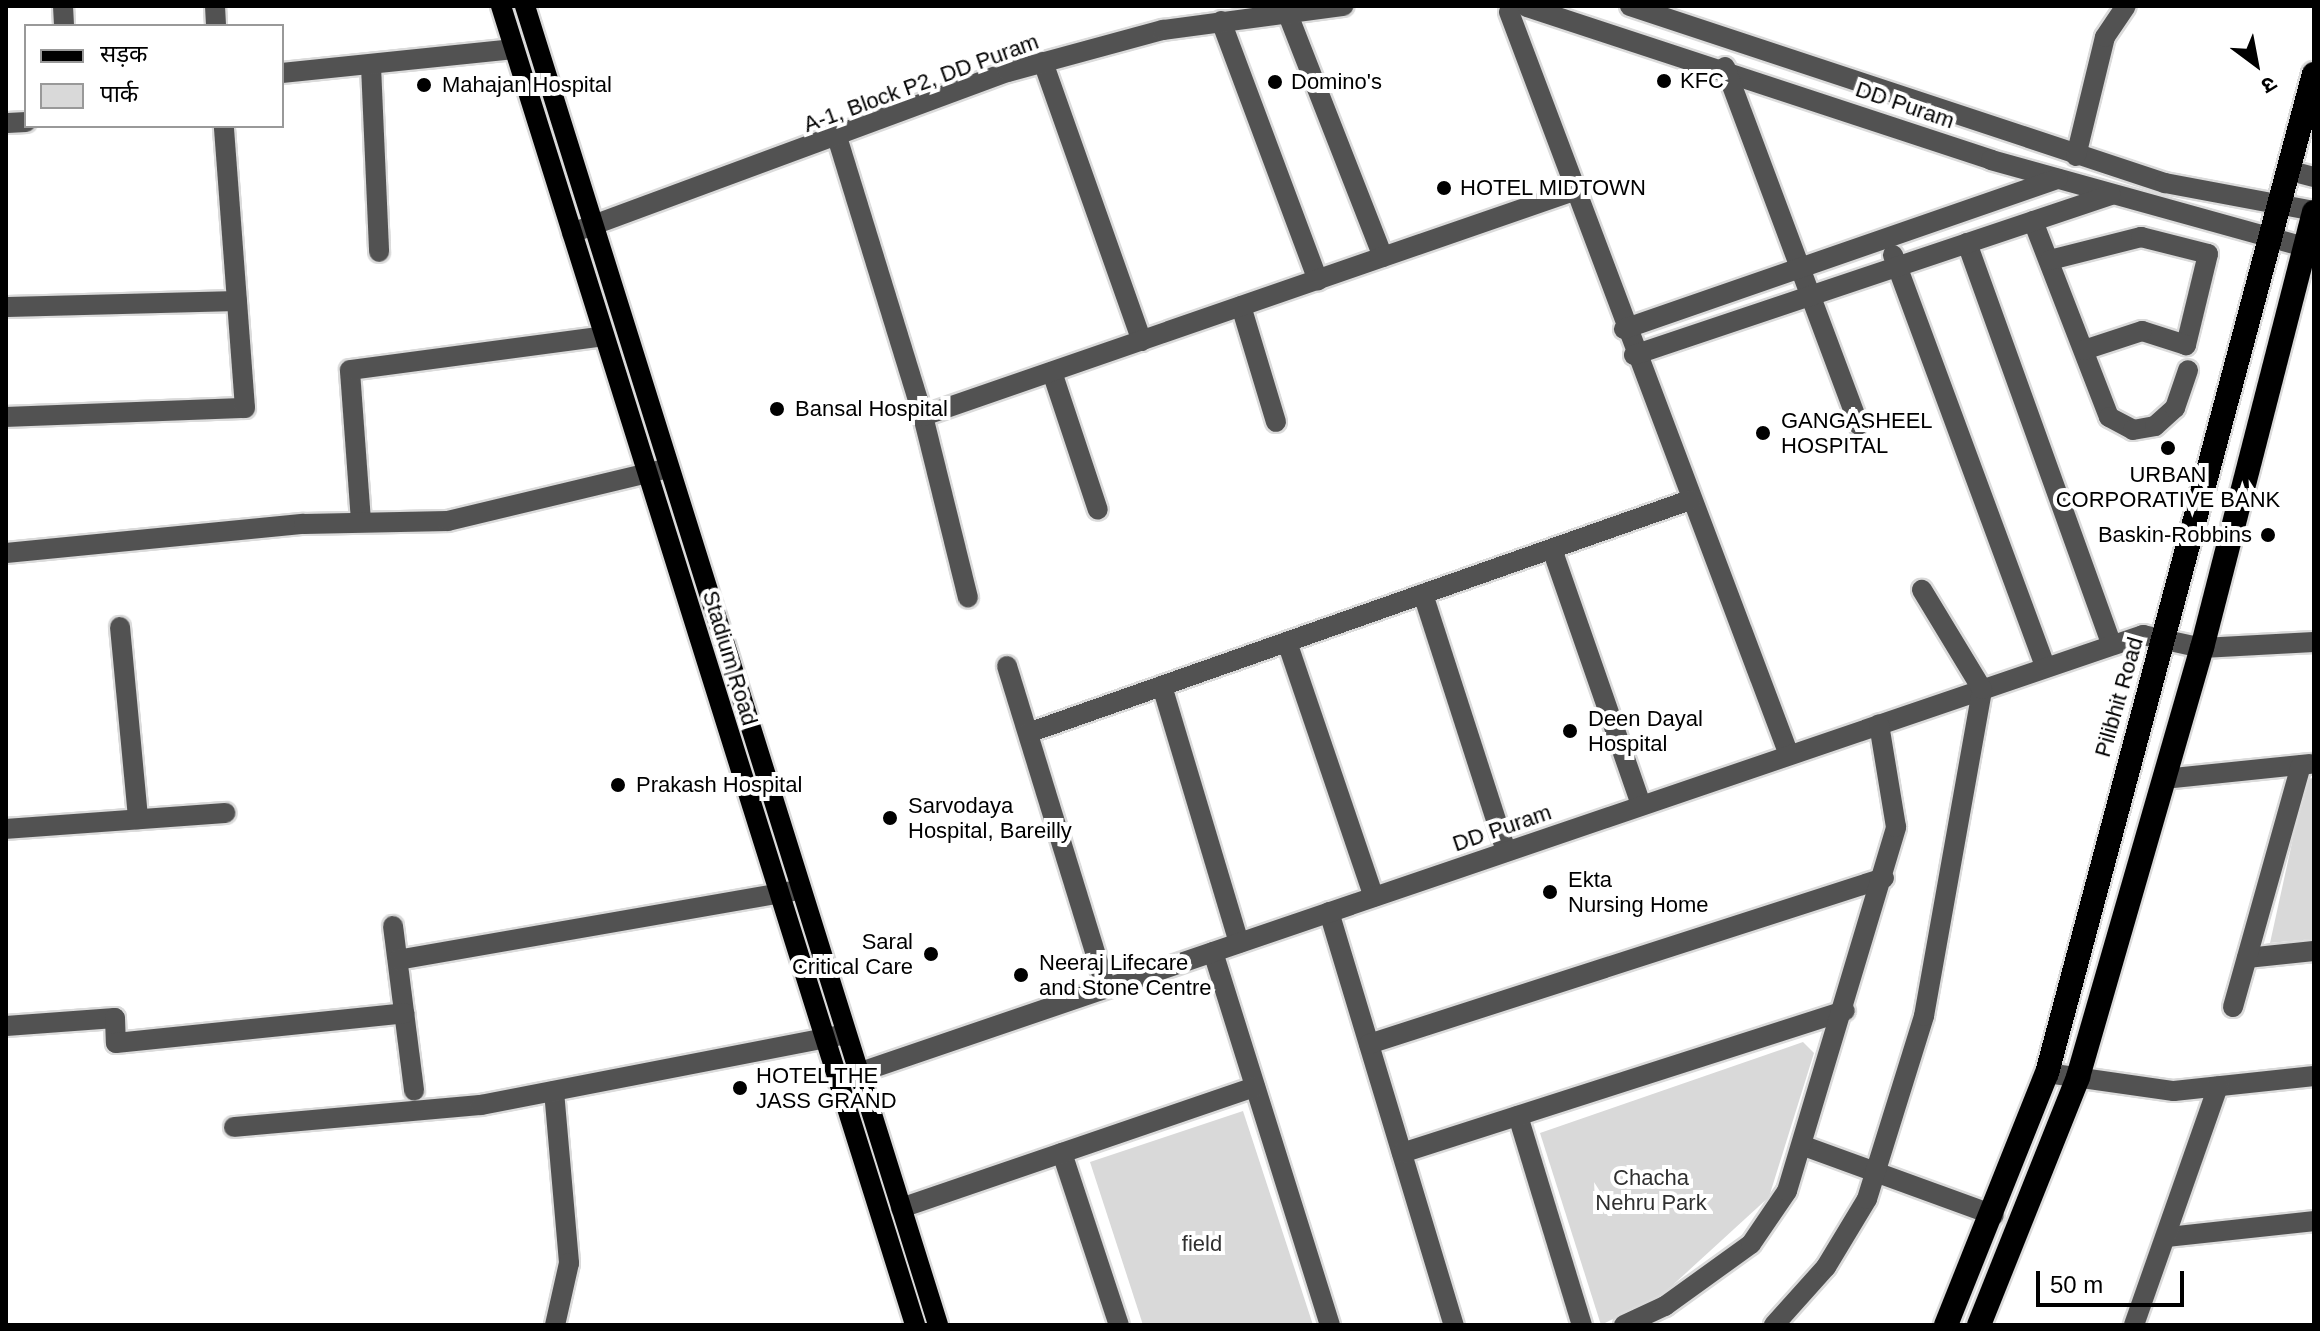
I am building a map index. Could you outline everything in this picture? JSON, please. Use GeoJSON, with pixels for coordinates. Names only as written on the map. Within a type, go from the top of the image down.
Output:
{"type":"FeatureCollection","features":[{"type":"Feature","properties":{"kind":"highway","name":"Pilibhit Road"},"geometry":{"type":"LineString","coordinates":[[1946,1325],[1994,1215],[2047,1073],[2270,237],[2281,204],[2303,174],[2312,90]]}},
{"type":"Feature","properties":{"kind":"highway"},"geometry":{"type":"LineString","coordinates":[[1979,1325],[2078,1077],[2202,648],[2314,211]]}},
{"type":"Feature","properties":{"kind":"main road","name":"Stadium Road"},"geometry":{"type":"LineString","coordinates":[[501,6],[915,1325]]}},
{"type":"Feature","properties":{"kind":"main road","name":"Stadium Road"},"geometry":{"type":"LineString","coordinates":[[525,6],[673,468],[845,1034],[938,1325]]}},
{"type":"Feature","properties":{"kind":"street","name":"A-1, Block P2, DD Puram"},"geometry":{"type":"LineString","coordinates":[[572,233],[838,140],[1043,62],[1221,21],[1343,6]]}},
{"type":"Feature","properties":{"kind":"street","name":"DD Puram"},"geometry":{"type":"LineString","coordinates":[[1630,6],[2165,183],[2314,211]]}},
{"type":"Feature","properties":{"kind":"street"},"geometry":{"type":"LineString","coordinates":[[2076,156],[2105,37],[2126,6]]}},
{"type":"Feature","properties":{"kind":"street"},"geometry":{"type":"LineString","coordinates":[[1515,8],[1571,192],[1789,755]]}},
{"type":"Feature","properties":{"kind":"street","name":"DD Puram"},"geometry":{"type":"LineString","coordinates":[[1515,8],[1725,67],[2058,179],[2305,247]]}},
{"type":"Feature","properties":{"kind":"street"},"geometry":{"type":"LineString","coordinates":[[1287,12],[1383,257]]}},
{"type":"Feature","properties":{"kind":"street"},"geometry":{"type":"LineString","coordinates":[[1221,21],[1318,280]]}},
{"type":"Feature","properties":{"kind":"street"},"geometry":{"type":"LineString","coordinates":[[284,73],[514,49]]}},
{"type":"Feature","properties":{"kind":"street"},"geometry":{"type":"LineString","coordinates":[[1043,62],[1142,341]]}},
{"type":"Feature","properties":{"kind":"street"},"geometry":{"type":"LineString","coordinates":[[371,66],[379,252]]}},
{"type":"Feature","properties":{"kind":"street"},"geometry":{"type":"LineString","coordinates":[[1725,67],[1813,295],[1859,425]]}},
{"type":"Feature","properties":{"kind":"street"},"geometry":{"type":"LineString","coordinates":[[6,417],[245,408],[224,128]]}},
{"type":"Feature","properties":{"kind":"street"},"geometry":{"type":"LineString","coordinates":[[838,140],[923,416],[968,598]]}},
{"type":"Feature","properties":{"kind":"street"},"geometry":{"type":"LineString","coordinates":[[1624,329],[2058,179]]}},
{"type":"Feature","properties":{"kind":"street"},"geometry":{"type":"LineString","coordinates":[[923,416],[1571,192]]}},
{"type":"Feature","properties":{"kind":"street"},"geometry":{"type":"LineString","coordinates":[[1634,355],[2111,195]]}},
{"type":"Feature","properties":{"kind":"street"},"geometry":{"type":"LineString","coordinates":[[2033,221],[2109,417],[2133,430],[2155,426],[2175,408],[2188,370]]}},
{"type":"Feature","properties":{"kind":"street"},"geometry":{"type":"LineString","coordinates":[[2050,260],[2141,237],[2208,254],[2186,345],[2142,331],[2084,350]]}},
{"type":"Feature","properties":{"kind":"street"},"geometry":{"type":"LineString","coordinates":[[1887,238],[2045,667]]}},
{"type":"Feature","properties":{"kind":"street"},"geometry":{"type":"LineString","coordinates":[[1967,243],[2112,645]]}},
{"type":"Feature","properties":{"kind":"street"},"geometry":{"type":"LineString","coordinates":[[6,307],[237,301]]}},
{"type":"Feature","properties":{"kind":"street"},"geometry":{"type":"LineString","coordinates":[[1241,306],[1276,422]]}},
{"type":"Feature","properties":{"kind":"street"},"geometry":{"type":"LineString","coordinates":[[361,521],[350,370],[604,336]]}},
{"type":"Feature","properties":{"kind":"street"},"geometry":{"type":"LineString","coordinates":[[1052,372],[1098,510]]}},
{"type":"Feature","properties":{"kind":"street"},"geometry":{"type":"LineString","coordinates":[[6,553],[361,521],[448,521],[673,468]]}},
{"type":"Feature","properties":{"kind":"street"},"geometry":{"type":"LineString","coordinates":[[1028,733],[1690,500]]}},
{"type":"Feature","properties":{"kind":"street"},"geometry":{"type":"LineString","coordinates":[[1552,549],[1641,805]]}},
{"type":"Feature","properties":{"kind":"street"},"geometry":{"type":"LineString","coordinates":[[1774,1325],[1826,1267],[1867,1199],[1924,1016],[1982,689],[1922,590]]}},
{"type":"Feature","properties":{"kind":"street"},"geometry":{"type":"LineString","coordinates":[[1423,594],[1506,851]]}},
{"type":"Feature","properties":{"kind":"street"},"geometry":{"type":"LineString","coordinates":[[120,627],[138,819]]}},
{"type":"Feature","properties":{"kind":"street"},"geometry":{"type":"LineString","coordinates":[[2162,638],[2202,648],[2314,642]]}},
{"type":"Feature","properties":{"kind":"street","name":"DD Puram"},"geometry":{"type":"LineString","coordinates":[[858,1073],[2045,667],[2112,645],[2162,638]]}},
{"type":"Feature","properties":{"kind":"street"},"geometry":{"type":"LineString","coordinates":[[1287,642],[1374,897]]}},
{"type":"Feature","properties":{"kind":"street"},"geometry":{"type":"LineString","coordinates":[[1007,666],[1106,988]]}},
{"type":"Feature","properties":{"kind":"street"},"geometry":{"type":"LineString","coordinates":[[1162,686],[1239,943]]}},
{"type":"Feature","properties":{"kind":"street"},"geometry":{"type":"LineString","coordinates":[[1624,1325],[1665,1306],[1751,1244],[1787,1191],[1845,1011],[1896,827],[1879,724]]}},
{"type":"Feature","properties":{"kind":"street"},"geometry":{"type":"LineString","coordinates":[[2164,779],[2308,765],[2233,1007]]}},
{"type":"Feature","properties":{"kind":"street"},"geometry":{"type":"LineString","coordinates":[[6,829],[225,813]]}},
{"type":"Feature","properties":{"kind":"street"},"geometry":{"type":"LineString","coordinates":[[1369,1044],[1884,878]]}},
{"type":"Feature","properties":{"kind":"street"},"geometry":{"type":"LineString","coordinates":[[398,960],[801,890]]}},
{"type":"Feature","properties":{"kind":"street"},"geometry":{"type":"LineString","coordinates":[[1329,912],[1454,1325]]}},
{"type":"Feature","properties":{"kind":"street"},"geometry":{"type":"LineString","coordinates":[[393,926],[414,1091]]}},
{"type":"Feature","properties":{"kind":"street"},"geometry":{"type":"LineString","coordinates":[[2247,958],[2314,951]]}},
{"type":"Feature","properties":{"kind":"street"},"geometry":{"type":"LineString","coordinates":[[1213,952],[1330,1325]]}},
{"type":"Feature","properties":{"kind":"street"},"geometry":{"type":"LineString","coordinates":[[1402,1153],[1845,1011]]}},
{"type":"Feature","properties":{"kind":"street"},"geometry":{"type":"LineString","coordinates":[[6,1026],[115,1018],[116,1043],[404,1013]]}},
{"type":"Feature","properties":{"kind":"street"},"geometry":{"type":"LineString","coordinates":[[234,1127],[481,1105],[845,1034]]}},
{"type":"Feature","properties":{"kind":"street"},"geometry":{"type":"LineString","coordinates":[[2047,1073],[2174,1091],[2314,1076]]}},
{"type":"Feature","properties":{"kind":"street"},"geometry":{"type":"LineString","coordinates":[[2134,1325],[2218,1086]]}},
{"type":"Feature","properties":{"kind":"street"},"geometry":{"type":"LineString","coordinates":[[901,1208],[1255,1087]]}},
{"type":"Feature","properties":{"kind":"street"},"geometry":{"type":"LineString","coordinates":[[554,1091],[569,1263],[555,1325]]}},
{"type":"Feature","properties":{"kind":"street"},"geometry":{"type":"LineString","coordinates":[[1518,1116],[1582,1325]]}},
{"type":"Feature","properties":{"kind":"street"},"geometry":{"type":"LineString","coordinates":[[1804,1146],[1994,1215]]}},
{"type":"Feature","properties":{"kind":"street"},"geometry":{"type":"LineString","coordinates":[[1062,1153],[1119,1325]]}},
{"type":"Feature","properties":{"kind":"street"},"geometry":{"type":"LineString","coordinates":[[2167,1237],[2314,1221]]}},
{"type":"Feature","properties":{"kind":"green space"},"geometry":{"type":"Polygon","coordinates":[[[2314,778],[2314,939],[2270,943],[2306,779],[2314,778]]]}},
{"type":"Feature","properties":{"kind":"green space","name":"Chacha Nehru Park"},"geometry":{"type":"Polygon","coordinates":[[[1803,1042],[1814,1053],[1769,1197],[1663,1294],[1601,1325],[1540,1133],[1803,1042]]]}},
{"type":"Feature","properties":{"kind":"green space","name":"field"},"geometry":{"type":"Polygon","coordinates":[[[1243,1111],[1313,1325],[1143,1325],[1090,1162],[1243,1111]]]}},
{"type":"Feature","properties":{"kind":"place","name":"KFC"},"geometry":{"type":"Point","coordinates":[1664,81]}},
{"type":"Feature","properties":{"kind":"place","name":"Domino's"},"geometry":{"type":"Point","coordinates":[1275,82]}},
{"type":"Feature","properties":{"kind":"place","name":"Mahajan Hospital"},"geometry":{"type":"Point","coordinates":[424,85]}},
{"type":"Feature","properties":{"kind":"place","name":"HOTEL MIDTOWN"},"geometry":{"type":"Point","coordinates":[1444,188]}},
{"type":"Feature","properties":{"kind":"place","name":"Bansal Hospital"},"geometry":{"type":"Point","coordinates":[777,409]}},
{"type":"Feature","properties":{"kind":"place","name":"GANGASHEEL HOSPITAL"},"geometry":{"type":"Point","coordinates":[1763,433]}},
{"type":"Feature","properties":{"kind":"place","name":"URBAN CORPORATIVE BANK"},"geometry":{"type":"Point","coordinates":[2168,448]}},
{"type":"Feature","properties":{"kind":"place","name":"Baskin-Robbins"},"geometry":{"type":"Point","coordinates":[2268,535]}},
{"type":"Feature","properties":{"kind":"place","name":"Deen Dayal Hospital"},"geometry":{"type":"Point","coordinates":[1570,731]}},
{"type":"Feature","properties":{"kind":"place","name":"Prakash Hospital"},"geometry":{"type":"Point","coordinates":[618,785]}},
{"type":"Feature","properties":{"kind":"place","name":"Sarvodaya Hospital, Bareilly"},"geometry":{"type":"Point","coordinates":[890,818]}},
{"type":"Feature","properties":{"kind":"place","name":"Ekta Nursing Home"},"geometry":{"type":"Point","coordinates":[1550,892]}},
{"type":"Feature","properties":{"kind":"place","name":"Saral Critical Care"},"geometry":{"type":"Point","coordinates":[931,954]}},
{"type":"Feature","properties":{"kind":"place","name":"Neeraj Lifecare and Stone Centre"},"geometry":{"type":"Point","coordinates":[1021,975]}},
{"type":"Feature","properties":{"kind":"place","name":"HOTEL THE JASS GRAND"},"geometry":{"type":"Point","coordinates":[740,1088]}}]}
